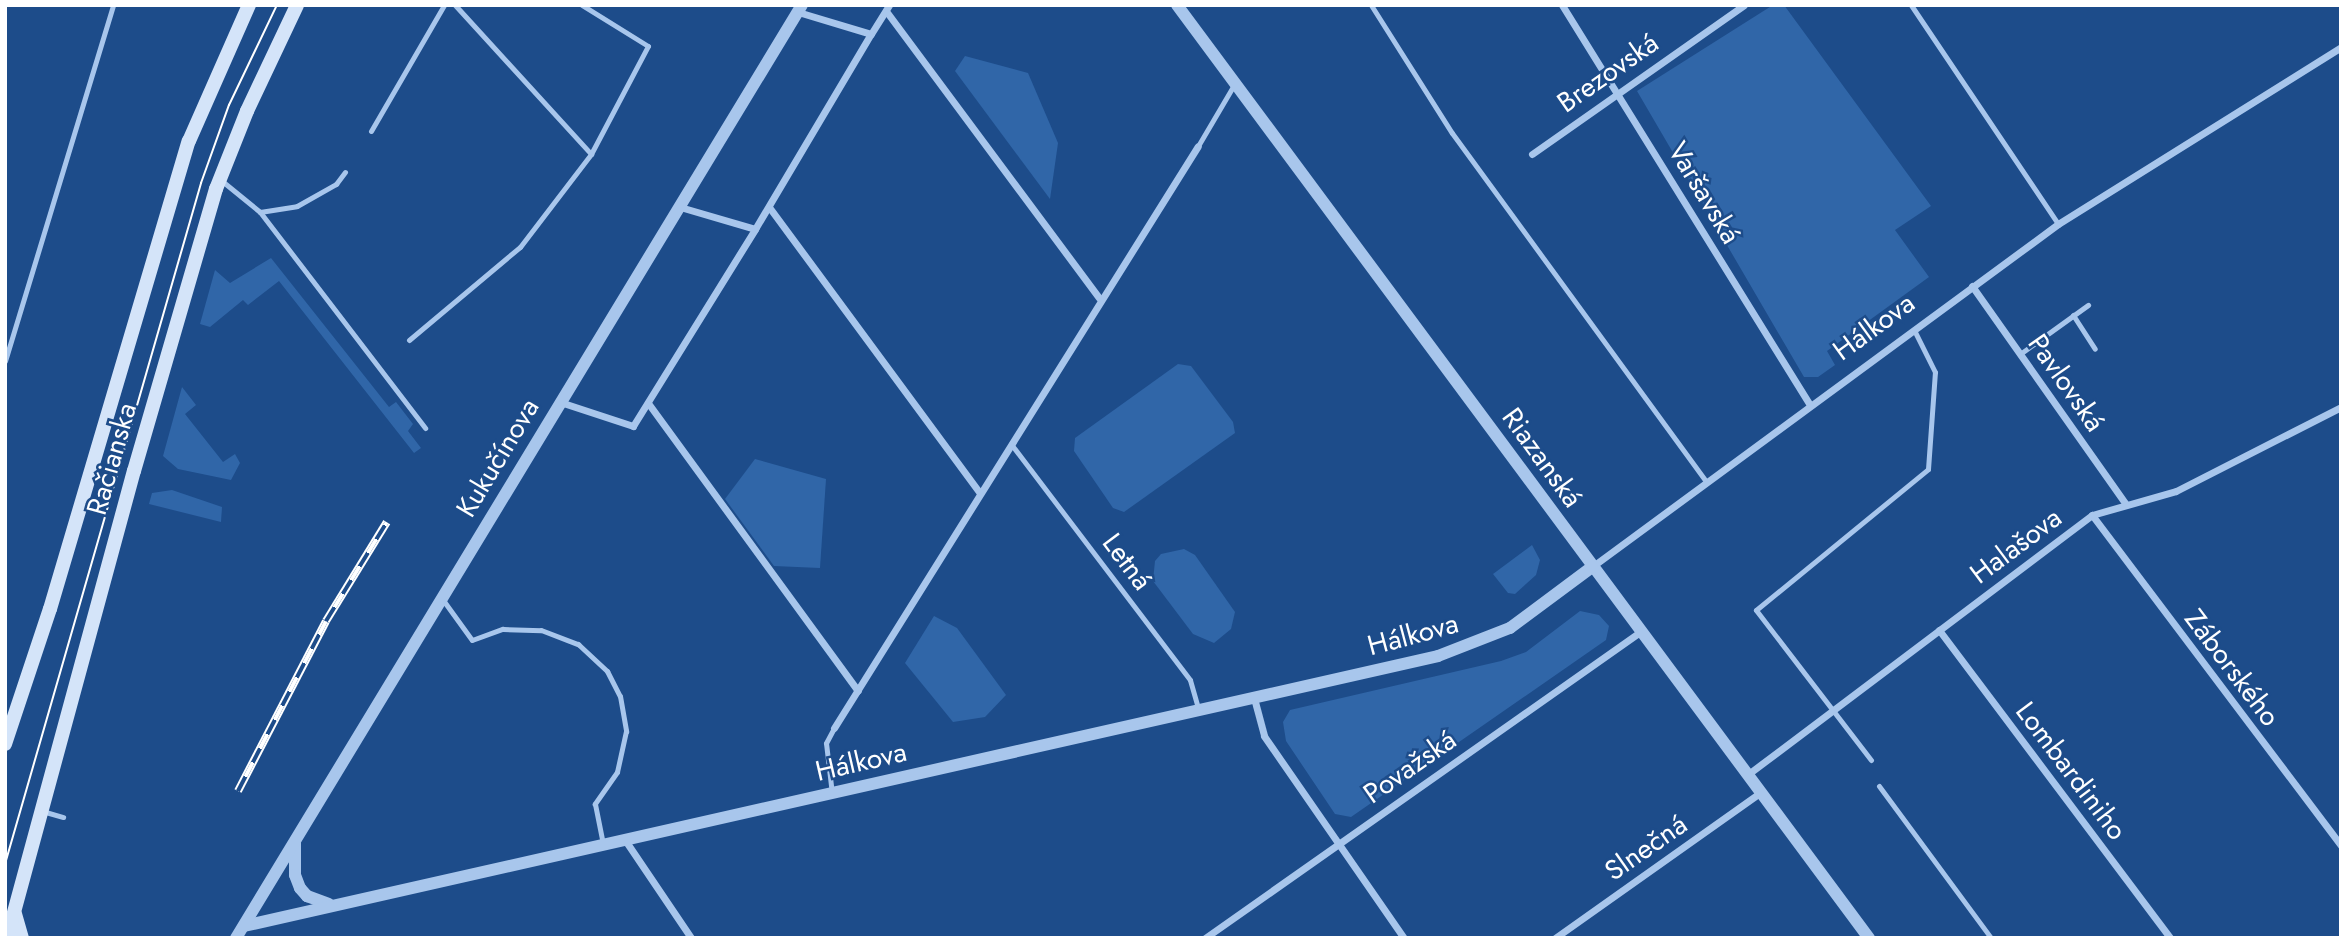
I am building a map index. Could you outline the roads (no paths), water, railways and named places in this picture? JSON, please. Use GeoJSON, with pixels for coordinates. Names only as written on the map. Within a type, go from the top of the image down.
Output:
{"type":"FeatureCollection","features":[{"type":"Feature","properties":{"kind":"main road","name":"Račianska"},"geometry":{"type":"LineString","coordinates":[[5,744],[50,609],[185,151],[249,5]]}},
{"type":"Feature","properties":{"kind":"main road","name":"Račianska"},"geometry":{"type":"LineString","coordinates":[[7,938],[134,471],[220,179],[297,5]]}},
{"type":"Feature","properties":{"kind":"main road"},"geometry":{"type":"LineString","coordinates":[[15,912],[22,938]]}},
{"type":"Feature","properties":{"kind":"street","name":"Riazanská"},"geometry":{"type":"LineString","coordinates":[[1177,5],[1869,938]]}},
{"type":"Feature","properties":{"kind":"street","name":"Varšavská"},"geometry":{"type":"LineString","coordinates":[[1562,5],[1808,404]]}},
{"type":"Feature","properties":{"kind":"street","name":"Brezovská"},"geometry":{"type":"LineString","coordinates":[[1532,154],[1616,90],[1744,5]]}},
{"type":"Feature","properties":{"kind":"street"},"geometry":{"type":"LineString","coordinates":[[561,402],[633,426],[767,211],[888,8],[1099,298]]}},
{"type":"Feature","properties":{"kind":"street"},"geometry":{"type":"LineString","coordinates":[[800,9],[871,34]]}},
{"type":"Feature","properties":{"kind":"street","name":"Kukučínova"},"geometry":{"type":"LineString","coordinates":[[236,938],[800,9]]}},
{"type":"Feature","properties":{"kind":"street","name":"Hálkova"},"geometry":{"type":"LineString","coordinates":[[244,926],[1199,711],[1475,644],[1540,608],[1808,404],[2058,225],[2341,47]]}},
{"type":"Feature","properties":{"kind":"street"},"geometry":{"type":"LineString","coordinates":[[834,728],[1099,298],[1198,146]]}},
{"type":"Feature","properties":{"kind":"street"},"geometry":{"type":"LineString","coordinates":[[680,207],[755,229]]}},
{"type":"Feature","properties":{"kind":"street"},"geometry":{"type":"LineString","coordinates":[[767,211],[980,493]]}},
{"type":"Feature","properties":{"kind":"street","name":"Pavlovská"},"geometry":{"type":"LineString","coordinates":[[1972,285],[2126,504]]}},
{"type":"Feature","properties":{"kind":"street"},"geometry":{"type":"LineString","coordinates":[[647,404],[855,695]]}},
{"type":"Feature","properties":{"kind":"street","name":"Halašova"},"geometry":{"type":"LineString","coordinates":[[1747,775],[2092,515],[2176,491],[2341,407]]}},
{"type":"Feature","properties":{"kind":"street","name":"Záborského"},"geometry":{"type":"LineString","coordinates":[[2092,515],[2341,846]]}},
{"type":"Feature","properties":{"kind":"street","name":"Lombardiniho"},"geometry":{"type":"LineString","coordinates":[[1939,630],[2170,938]]}},
{"type":"Feature","properties":{"kind":"street","name":"Považská"},"geometry":{"type":"LineString","coordinates":[[1205,938],[1640,632]]}},
{"type":"Feature","properties":{"kind":"street"},"geometry":{"type":"LineString","coordinates":[[1254,698],[1264,736],[1404,938]]}},
{"type":"Feature","properties":{"kind":"street","name":"Slnečná"},"geometry":{"type":"LineString","coordinates":[[1555,938],[1760,793]]}},
{"type":"Feature","properties":{"kind":"street"},"geometry":{"type":"LineString","coordinates":[[295,839],[294,870],[300,888],[312,899],[336,904]]}},
{"type":"Feature","properties":{"kind":"street"},"geometry":{"type":"LineString","coordinates":[[625,840],[691,938]]}},
{"type":"Feature","properties":{"kind":"lane"},"geometry":{"type":"LineString","coordinates":[[5,361],[113,5]]}},
{"type":"Feature","properties":{"kind":"lane"},"geometry":{"type":"LineString","coordinates":[[371,131],[444,5]]}},
{"type":"Feature","properties":{"kind":"lane"},"geometry":{"type":"LineString","coordinates":[[455,5],[591,154]]}},
{"type":"Feature","properties":{"kind":"lane"},"geometry":{"type":"LineString","coordinates":[[409,340],[520,247],[591,154],[648,46],[582,5]]}},
{"type":"Feature","properties":{"kind":"lane"},"geometry":{"type":"LineString","coordinates":[[1371,5],[1452,134],[1706,481]]}},
{"type":"Feature","properties":{"kind":"lane"},"geometry":{"type":"LineString","coordinates":[[1912,5],[2058,225]]}},
{"type":"Feature","properties":{"kind":"lane"},"geometry":{"type":"LineString","coordinates":[[1198,146],[1235,82]]}},
{"type":"Feature","properties":{"kind":"lane"},"geometry":{"type":"LineString","coordinates":[[260,212],[297,206],[336,184],[345,172]]}},
{"type":"Feature","properties":{"kind":"lane"},"geometry":{"type":"LineString","coordinates":[[220,179],[260,212],[425,428]]}},
{"type":"Feature","properties":{"kind":"lane"},"geometry":{"type":"LineString","coordinates":[[2020,354],[2088,305]]}},
{"type":"Feature","properties":{"kind":"lane"},"geometry":{"type":"LineString","coordinates":[[2073,315],[2095,349]]}},
{"type":"Feature","properties":{"kind":"lane"},"geometry":{"type":"LineString","coordinates":[[1871,760],[1756,610],[1928,469],[1935,372],[1914,330]]}},
{"type":"Feature","properties":{"kind":"lane","name":"Letná"},"geometry":{"type":"LineString","coordinates":[[1010,444],[1190,680],[1199,711]]}},
{"type":"Feature","properties":{"kind":"lane"},"geometry":{"type":"LineString","coordinates":[[441,597],[472,640],[503,629],[541,630],[578,644],[607,671],[620,696],[626,731],[617,772],[595,804],[603,845]]}},
{"type":"Feature","properties":{"kind":"lane"},"geometry":{"type":"LineString","coordinates":[[832,794],[826,743],[834,728]]}},
{"type":"Feature","properties":{"kind":"lane"},"geometry":{"type":"LineString","coordinates":[[1879,786],[1991,938]]}},
{"type":"Feature","properties":{"kind":"lane"},"geometry":{"type":"LineString","coordinates":[[42,811],[63,817]]}},
{"type":"Feature","properties":{"kind":"tram line"},"geometry":{"type":"LineString","coordinates":[[5,864],[201,183],[229,105],[277,5]]}},
{"type":"Feature","properties":{"kind":"railway"},"geometry":{"type":"LineString","coordinates":[[238,791],[326,621],[387,522]]}}]}
